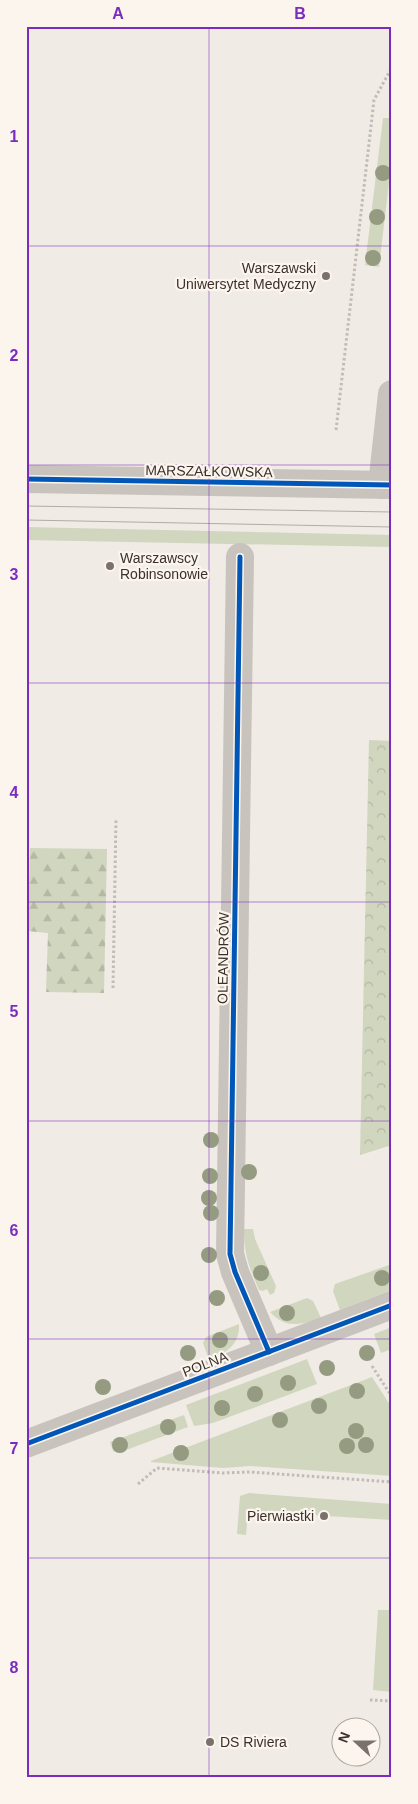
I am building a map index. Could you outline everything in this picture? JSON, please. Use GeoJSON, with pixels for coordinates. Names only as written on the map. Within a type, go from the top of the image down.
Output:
{"type":"FeatureCollection","features":[{"type":"Feature","properties":{"kind":"street"},"geometry":{"type":"LineString","coordinates":[[387,485],[392,394]]}},
{"type":"Feature","properties":{"kind":"street","name":"MARSZAŁKOWSKA"},"geometry":{"type":"LineString","coordinates":[[26,480],[387,485]]}},
{"type":"Feature","properties":{"kind":"street","name":"OLEANDRÓW"},"geometry":{"type":"LineString","coordinates":[[240,557],[230,1254],[235,1272],[269,1352]]}},
{"type":"Feature","properties":{"kind":"street","name":"POLNA"},"geometry":{"type":"LineString","coordinates":[[26,1444],[392,1305]]}},
{"type":"Feature","properties":{"kind":"path"},"geometry":{"type":"LineString","coordinates":[[336,430],[374,100],[392,67]]}},
{"type":"Feature","properties":{"kind":"path"},"geometry":{"type":"LineString","coordinates":[[113,988],[116,818]]}},
{"type":"Feature","properties":{"kind":"path"},"geometry":{"type":"LineString","coordinates":[[372,1366],[392,1397]]}},
{"type":"Feature","properties":{"kind":"path"},"geometry":{"type":"LineString","coordinates":[[138,1484],[156,1468],[223,1473],[250,1472],[392,1482]]}},
{"type":"Feature","properties":{"kind":"path"},"geometry":{"type":"LineString","coordinates":[[370,1700],[392,1701]]}},
{"type":"Feature","properties":{"kind":"path"},"geometry":{"type":"LineString","coordinates":[[391,1778],[392,1769]]}},
{"type":"Feature","properties":{"kind":"green space"},"geometry":{"type":"Polygon","coordinates":[[[383,118],[392,118],[392,157],[379,267],[365,265],[383,118]]]}},
{"type":"Feature","properties":{"kind":"green space"},"geometry":{"type":"Polygon","coordinates":[[[26,527],[392,535],[392,547],[26,540],[26,527]]]}},
{"type":"Feature","properties":{"kind":"green space"},"geometry":{"type":"Polygon","coordinates":[[[369,740],[392,741],[392,1145],[360,1155],[369,740]]]}},
{"type":"Feature","properties":{"kind":"green space"},"geometry":{"type":"Polygon","coordinates":[[[30,848],[107,849],[104,993],[46,992],[48,933],[28,931],[30,848]]]}},
{"type":"Feature","properties":{"kind":"green space"},"geometry":{"type":"Polygon","coordinates":[[[244,1229],[253,1229],[255,1239],[276,1286],[274,1293],[270,1295],[267,1289],[259,1290],[252,1274],[246,1253],[244,1229]]]}},
{"type":"Feature","properties":{"kind":"green space"},"geometry":{"type":"Polygon","coordinates":[[[392,1264],[392,1290],[340,1310],[333,1291],[335,1284],[392,1264]]]}},
{"type":"Feature","properties":{"kind":"green space"},"geometry":{"type":"Polygon","coordinates":[[[307,1298],[313,1301],[321,1318],[294,1324],[281,1321],[270,1312],[307,1298]]]}},
{"type":"Feature","properties":{"kind":"green space"},"geometry":{"type":"Polygon","coordinates":[[[239,1324],[237,1338],[231,1347],[209,1360],[203,1343],[206,1337],[239,1324]]]}},
{"type":"Feature","properties":{"kind":"green space"},"geometry":{"type":"Polygon","coordinates":[[[392,1327],[392,1349],[381,1353],[374,1334],[392,1327]]]}},
{"type":"Feature","properties":{"kind":"green space"},"geometry":{"type":"Polygon","coordinates":[[[307,1359],[317,1384],[213,1423],[194,1426],[186,1405],[307,1359]]]}},
{"type":"Feature","properties":{"kind":"green space"},"geometry":{"type":"Polygon","coordinates":[[[372,1377],[392,1408],[392,1476],[250,1466],[223,1468],[151,1462],[151,1461],[372,1377]]]}},
{"type":"Feature","properties":{"kind":"green space"},"geometry":{"type":"Polygon","coordinates":[[[184,1415],[188,1427],[118,1453],[113,1451],[110,1442],[184,1415]]]}},
{"type":"Feature","properties":{"kind":"green space"},"geometry":{"type":"Polygon","coordinates":[[[249,1493],[392,1504],[392,1520],[248,1511],[246,1535],[237,1534],[240,1496],[249,1493]]]}},
{"type":"Feature","properties":{"kind":"green space"},"geometry":{"type":"Polygon","coordinates":[[[378,1610],[392,1610],[392,1692],[373,1690],[378,1610]]]}},
{"type":"Feature","properties":{"kind":"tram line"},"geometry":{"type":"LineString","coordinates":[[26,506],[392,512]]}},
{"type":"Feature","properties":{"kind":"tram line"},"geometry":{"type":"LineString","coordinates":[[26,520],[392,527]]}},
{"type":"Feature","properties":{"kind":"cycle path"},"geometry":{"type":"LineString","coordinates":[[26,479],[392,485]]}},
{"type":"Feature","properties":{"kind":"cycle path"},"geometry":{"type":"LineString","coordinates":[[240,557],[230,1254],[235,1272],[269,1352]]}},
{"type":"Feature","properties":{"kind":"cycle path"},"geometry":{"type":"LineString","coordinates":[[26,1444],[392,1305]]}},
{"type":"Feature","properties":{"kind":"place","name":"Warszawski Uniwersytet Medyczny"},"geometry":{"type":"Point","coordinates":[326,276]}},
{"type":"Feature","properties":{"kind":"place","name":"Warszawscy Robinsonowie"},"geometry":{"type":"Point","coordinates":[110,566]}},
{"type":"Feature","properties":{"kind":"place","name":"Pierwiastki"},"geometry":{"type":"Point","coordinates":[324,1516]}},
{"type":"Feature","properties":{"kind":"place","name":"DS Riviera"},"geometry":{"type":"Point","coordinates":[210,1742]}}]}
